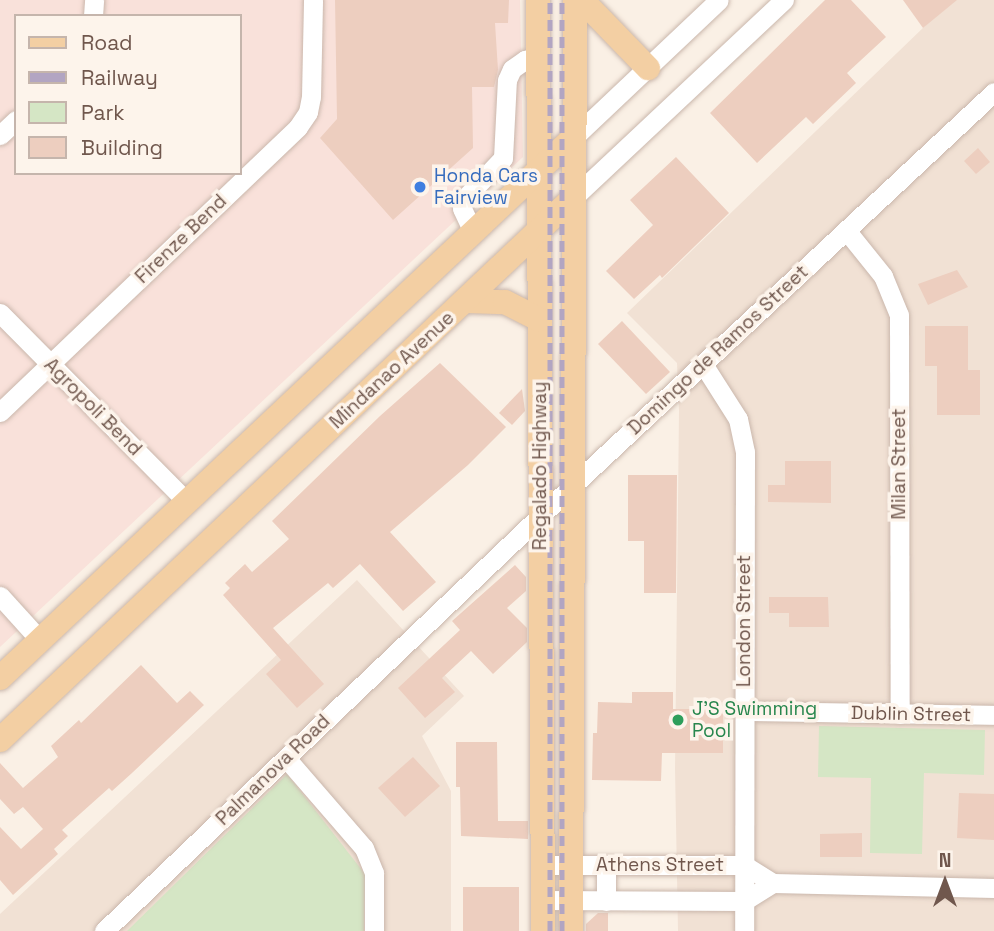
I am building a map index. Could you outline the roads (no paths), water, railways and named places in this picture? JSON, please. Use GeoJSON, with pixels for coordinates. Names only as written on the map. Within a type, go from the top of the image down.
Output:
{"type":"FeatureCollection","features":[{"type":"Feature","properties":{"kind":"main road","name":"Regalado Highway"},"geometry":{"type":"LineString","coordinates":[[538,0],[542,931]]}},
{"type":"Feature","properties":{"kind":"main road","name":"Regalado Highway"},"geometry":{"type":"LineString","coordinates":[[571,931],[575,0]]}},
{"type":"Feature","properties":{"kind":"main road"},"geometry":{"type":"LineString","coordinates":[[582,0],[648,68]]}},
{"type":"Feature","properties":{"kind":"main road"},"geometry":{"type":"LineString","coordinates":[[0,678],[574,137]]}},
{"type":"Feature","properties":{"kind":"main road","name":"Mindanao Avenue"},"geometry":{"type":"LineString","coordinates":[[0,740],[574,197]]}},
{"type":"Feature","properties":{"kind":"main road"},"geometry":{"type":"LineString","coordinates":[[467,301],[505,302],[539,319]]}},
{"type":"Feature","properties":{"kind":"street","name":"Firenze Bend"},"geometry":{"type":"LineString","coordinates":[[0,412],[298,127],[308,112],[312,97],[313,0]]}},
{"type":"Feature","properties":{"kind":"street"},"geometry":{"type":"LineString","coordinates":[[574,137],[719,0]]}},
{"type":"Feature","properties":{"kind":"street","name":"Mindanao Avenue"},"geometry":{"type":"LineString","coordinates":[[574,197],[784,0]]}},
{"type":"Feature","properties":{"kind":"street"},"geometry":{"type":"LineString","coordinates":[[473,232],[462,208],[463,200],[503,158],[507,80],[519,65],[538,58]]}},
{"type":"Feature","properties":{"kind":"street","name":"Domingo de Ramos Street"},"geometry":{"type":"LineString","coordinates":[[443,609],[994,92]]}},
{"type":"Feature","properties":{"kind":"street"},"geometry":{"type":"LineString","coordinates":[[0,135],[14,122]]}},
{"type":"Feature","properties":{"kind":"street","name":"Milan Street"},"geometry":{"type":"LineString","coordinates":[[846,230],[883,276],[899,315],[900,714]]}},
{"type":"Feature","properties":{"kind":"street","name":"Agropoli Bend"},"geometry":{"type":"LineString","coordinates":[[0,313],[186,501]]}},
{"type":"Feature","properties":{"kind":"street","name":"London Street"},"geometry":{"type":"LineString","coordinates":[[703,364],[731,404],[743,437],[744,931]]}},
{"type":"Feature","properties":{"kind":"street"},"geometry":{"type":"LineString","coordinates":[[0,596],[39,639]]}},
{"type":"Feature","properties":{"kind":"street","name":"Palmanova Road"},"geometry":{"type":"LineString","coordinates":[[104,931],[443,609]]}},
{"type":"Feature","properties":{"kind":"street","name":"Dublin Street"},"geometry":{"type":"LineString","coordinates":[[744,711],[994,715]]}},
{"type":"Feature","properties":{"kind":"street"},"geometry":{"type":"LineString","coordinates":[[286,758],[363,848],[374,873],[374,931]]}},
{"type":"Feature","properties":{"kind":"street","name":"Athens Street"},"geometry":{"type":"LineString","coordinates":[[542,865],[744,864],[772,883]]}},
{"type":"Feature","properties":{"kind":"street"},"geometry":{"type":"LineString","coordinates":[[606,865],[606,901]]}},
{"type":"Feature","properties":{"kind":"street"},"geometry":{"type":"LineString","coordinates":[[744,901],[772,883],[994,888]]}},
{"type":"Feature","properties":{"kind":"street","name":"Athens Street"},"geometry":{"type":"LineString","coordinates":[[542,900],[744,901]]}},
{"type":"Feature","properties":{"kind":"railway"},"geometry":{"type":"LineString","coordinates":[[550,0],[550,931]]}},
{"type":"Feature","properties":{"kind":"railway"},"geometry":{"type":"LineString","coordinates":[[562,0],[562,931]]}},
{"type":"Feature","properties":{"kind":"place","name":"Honda Cars Fairview"},"geometry":{"type":"Point","coordinates":[420,187]}},
{"type":"Feature","properties":{"kind":"place","name":"J'S Swimming Pool"},"geometry":{"type":"Point","coordinates":[678,720]}}]}
